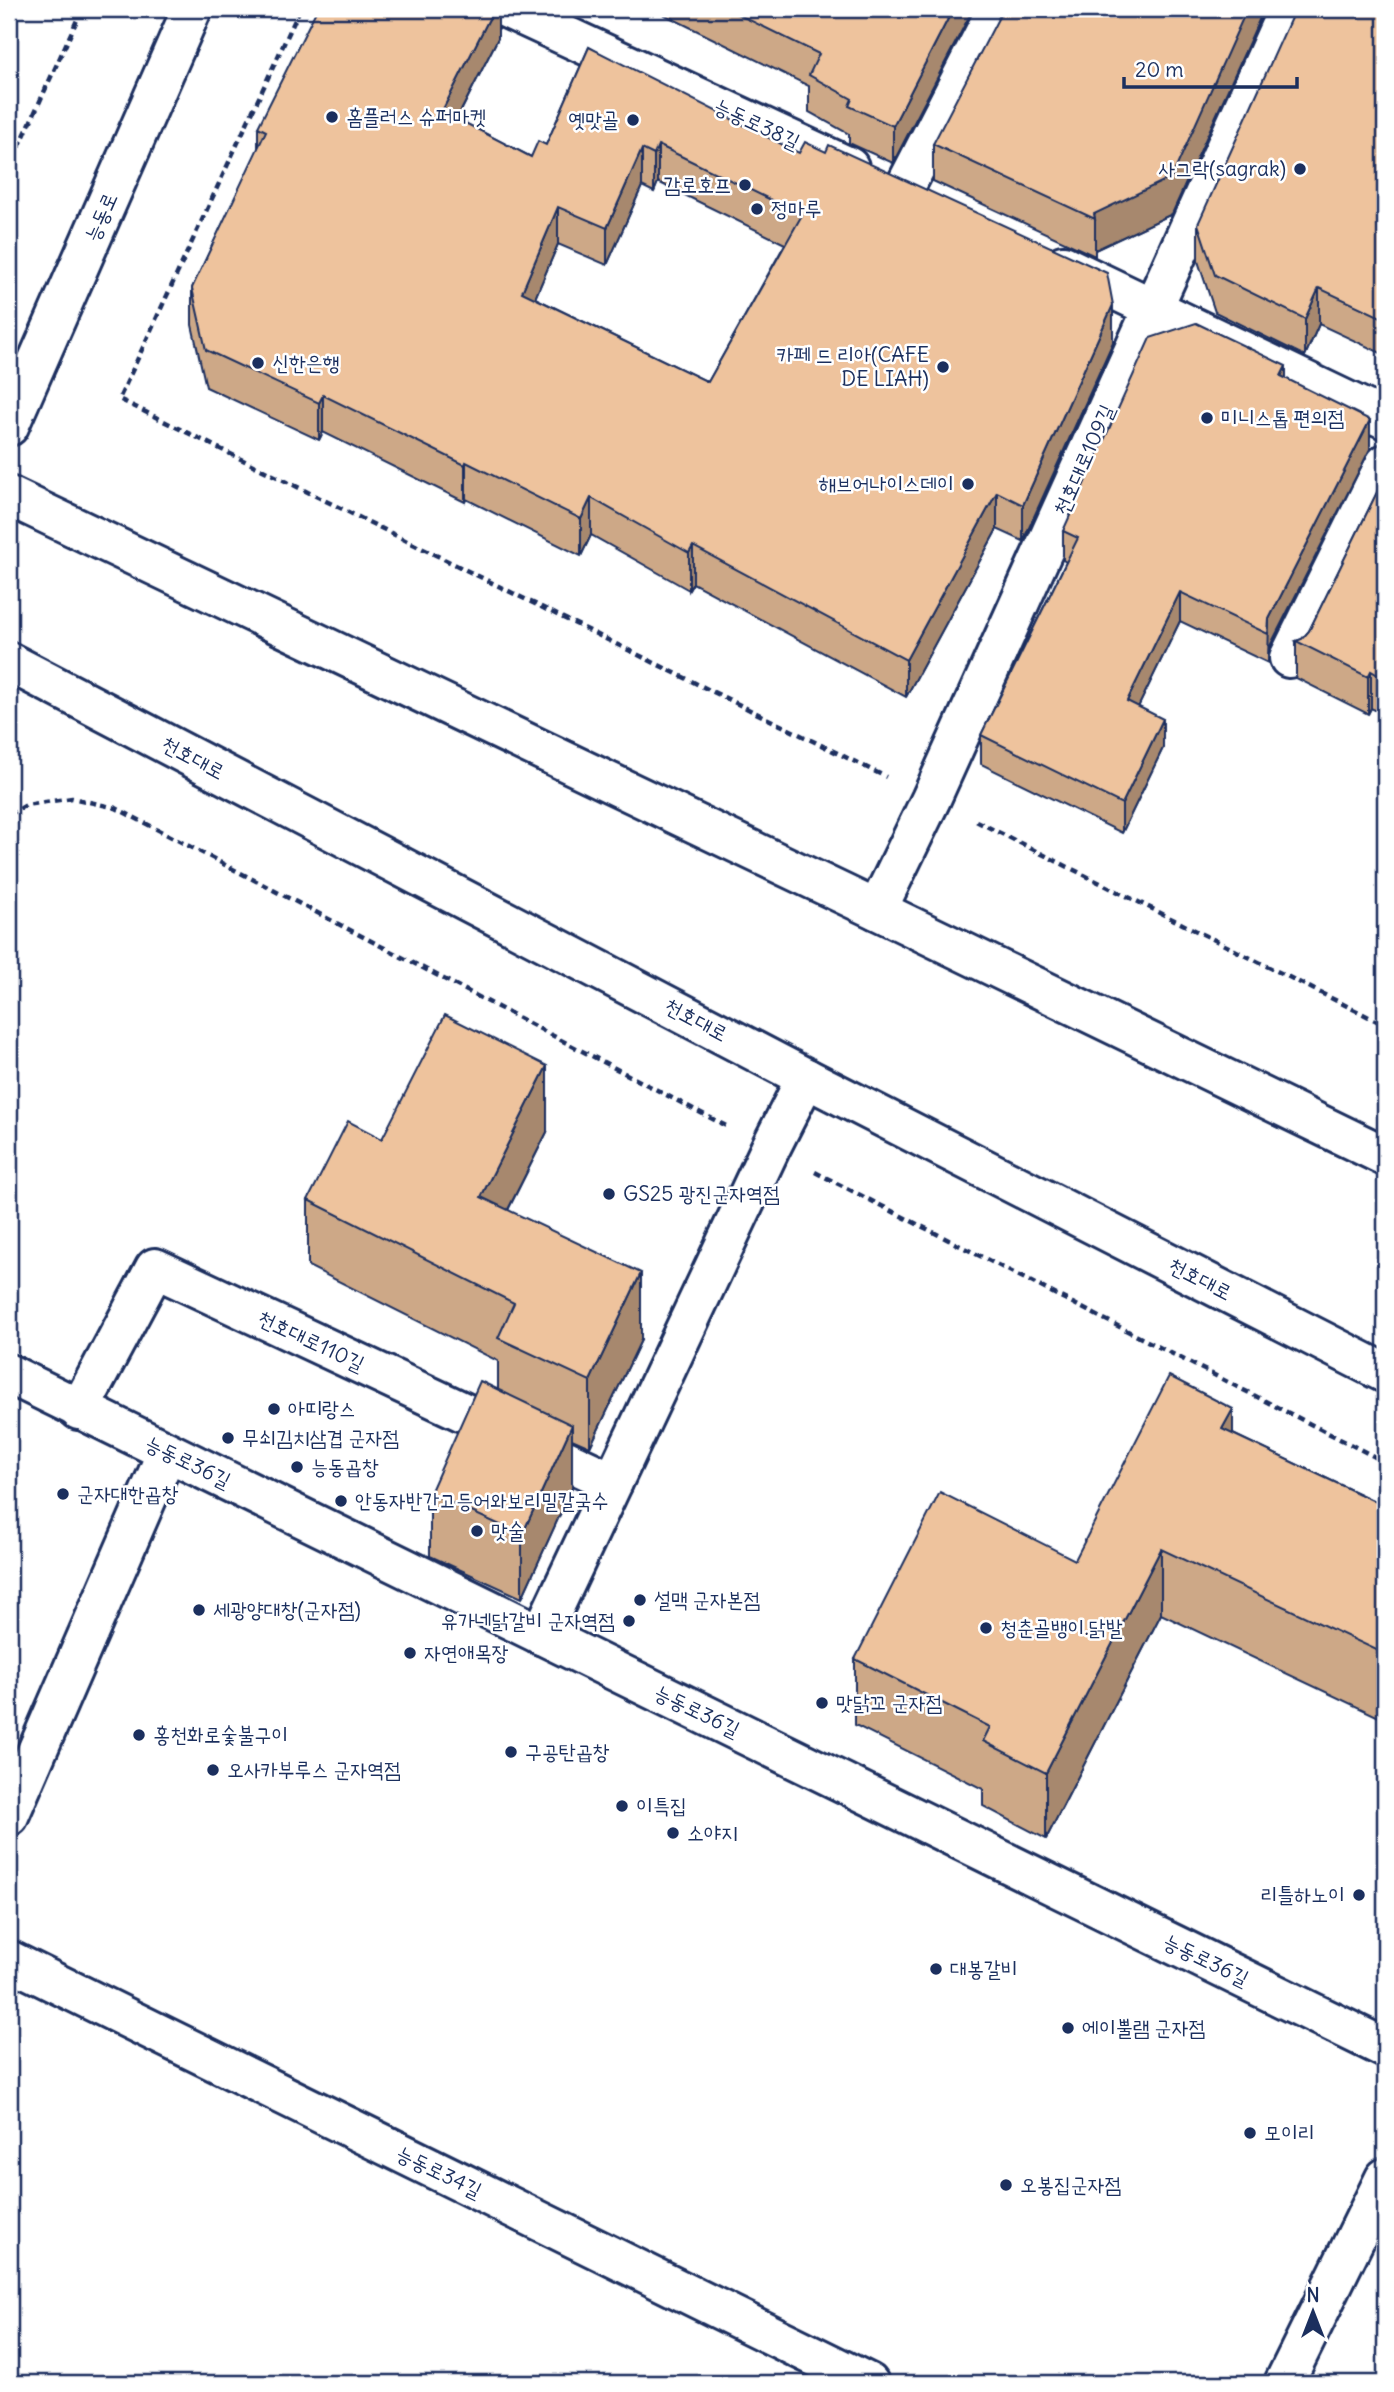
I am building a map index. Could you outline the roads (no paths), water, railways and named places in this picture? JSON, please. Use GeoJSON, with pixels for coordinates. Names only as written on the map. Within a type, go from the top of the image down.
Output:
{"type":"FeatureCollection","features":[{"type":"Feature","properties":{"kind":"street","name":"능동로"},"geometry":{"type":"LineString","coordinates":[[9,426],[192,9]]}},
{"type":"Feature","properties":{"kind":"street","name":"능동로38길"},"geometry":{"type":"LineString","coordinates":[[508,9],[940,209]]}},
{"type":"Feature","properties":{"kind":"street"},"geometry":{"type":"LineString","coordinates":[[903,191],[997,9]]}},
{"type":"Feature","properties":{"kind":"street","name":"천호대로109길"},"geometry":{"type":"LineString","coordinates":[[877,910],[931,799],[1289,9]]}},
{"type":"Feature","properties":{"kind":"street"},"geometry":{"type":"LineString","coordinates":[[1028,249],[1385,419]]}},
{"type":"Feature","properties":{"kind":"street"},"geometry":{"type":"LineString","coordinates":[[1289,658],[1385,464]]}},
{"type":"Feature","properties":{"kind":"street"},"geometry":{"type":"LineString","coordinates":[[9,496],[877,910],[1385,1156]]}},
{"type":"Feature","properties":{"kind":"street","name":"천호대로"},"geometry":{"type":"LineString","coordinates":[[9,662],[806,1078],[1385,1373]]}},
{"type":"Feature","properties":{"kind":"street"},"geometry":{"type":"LineString","coordinates":[[541,1635],[806,1078]]}},
{"type":"Feature","properties":{"kind":"street","name":"천호대로110길"},"geometry":{"type":"LineString","coordinates":[[79,1410],[155,1268],[613,1482]]}},
{"type":"Feature","properties":{"kind":"street","name":"능동로36길"},"geometry":{"type":"LineString","coordinates":[[9,1374],[1385,2048]]}},
{"type":"Feature","properties":{"kind":"street"},"geometry":{"type":"LineString","coordinates":[[9,1816],[167,1452]]}},
{"type":"Feature","properties":{"kind":"street","name":"능동로34길"},"geometry":{"type":"LineString","coordinates":[[9,1960],[869,2383]]}},
{"type":"Feature","properties":{"kind":"street"},"geometry":{"type":"LineString","coordinates":[[1284,2383],[1385,2178]]}},
{"type":"Feature","properties":{"kind":"place","name":"홈플러스 슈퍼마켓"},"geometry":{"type":"Point","coordinates":[332,117]}},
{"type":"Feature","properties":{"kind":"place","name":"옛맛골"},"geometry":{"type":"Point","coordinates":[633,120]}},
{"type":"Feature","properties":{"kind":"place","name":"사그락(sagrak)"},"geometry":{"type":"Point","coordinates":[1300,169]}},
{"type":"Feature","properties":{"kind":"place","name":"감로호프"},"geometry":{"type":"Point","coordinates":[745,185]}},
{"type":"Feature","properties":{"kind":"place","name":"정마루"},"geometry":{"type":"Point","coordinates":[757,209]}},
{"type":"Feature","properties":{"kind":"place","name":"신한은행"},"geometry":{"type":"Point","coordinates":[258,363]}},
{"type":"Feature","properties":{"kind":"place","name":"카페 드 리아(CAFE DE LIAH)"},"geometry":{"type":"Point","coordinates":[943,367]}},
{"type":"Feature","properties":{"kind":"place","name":"미니스톱 편의점"},"geometry":{"type":"Point","coordinates":[1207,418]}},
{"type":"Feature","properties":{"kind":"place","name":"해브어나이스데이"},"geometry":{"type":"Point","coordinates":[968,484]}},
{"type":"Feature","properties":{"kind":"place","name":"GS25 광진군자역점"},"geometry":{"type":"Point","coordinates":[609,1194]}},
{"type":"Feature","properties":{"kind":"place","name":"아띠랑스"},"geometry":{"type":"Point","coordinates":[274,1409]}},
{"type":"Feature","properties":{"kind":"place","name":"무쇠김치삼겹 군자점"},"geometry":{"type":"Point","coordinates":[228,1438]}},
{"type":"Feature","properties":{"kind":"place","name":"능동곱창"},"geometry":{"type":"Point","coordinates":[297,1467]}},
{"type":"Feature","properties":{"kind":"place","name":"군자대한곱창"},"geometry":{"type":"Point","coordinates":[63,1494]}},
{"type":"Feature","properties":{"kind":"place","name":"안동자반간고등어와보리밀칼국수"},"geometry":{"type":"Point","coordinates":[341,1501]}},
{"type":"Feature","properties":{"kind":"place","name":"맛술"},"geometry":{"type":"Point","coordinates":[477,1531]}},
{"type":"Feature","properties":{"kind":"place","name":"설맥 군자본점"},"geometry":{"type":"Point","coordinates":[640,1600]}},
{"type":"Feature","properties":{"kind":"place","name":"세광양대창(군자점)"},"geometry":{"type":"Point","coordinates":[199,1610]}},
{"type":"Feature","properties":{"kind":"place","name":"유가네닭갈비 군자역점"},"geometry":{"type":"Point","coordinates":[629,1621]}},
{"type":"Feature","properties":{"kind":"place","name":"청춘골뱅이.닭발"},"geometry":{"type":"Point","coordinates":[986,1628]}},
{"type":"Feature","properties":{"kind":"place","name":"자연애목장"},"geometry":{"type":"Point","coordinates":[410,1653]}},
{"type":"Feature","properties":{"kind":"place","name":"맛닭꼬 군자점"},"geometry":{"type":"Point","coordinates":[822,1703]}},
{"type":"Feature","properties":{"kind":"place","name":"홍천화로숯불구이"},"geometry":{"type":"Point","coordinates":[139,1735]}},
{"type":"Feature","properties":{"kind":"place","name":"구공탄곱창"},"geometry":{"type":"Point","coordinates":[511,1752]}},
{"type":"Feature","properties":{"kind":"place","name":"오사카부루스 군자역점"},"geometry":{"type":"Point","coordinates":[213,1770]}},
{"type":"Feature","properties":{"kind":"place","name":"이특집"},"geometry":{"type":"Point","coordinates":[622,1806]}},
{"type":"Feature","properties":{"kind":"place","name":"소야지"},"geometry":{"type":"Point","coordinates":[673,1833]}},
{"type":"Feature","properties":{"kind":"place","name":"리틀하노이"},"geometry":{"type":"Point","coordinates":[1359,1895]}},
{"type":"Feature","properties":{"kind":"place","name":"대봉갈비"},"geometry":{"type":"Point","coordinates":[936,1969]}},
{"type":"Feature","properties":{"kind":"place","name":"에이뿔램 군자점"},"geometry":{"type":"Point","coordinates":[1068,2028]}},
{"type":"Feature","properties":{"kind":"place","name":"모이리"},"geometry":{"type":"Point","coordinates":[1250,2133]}},
{"type":"Feature","properties":{"kind":"place","name":"오봉집군자점"},"geometry":{"type":"Point","coordinates":[1006,2185]}}]}
